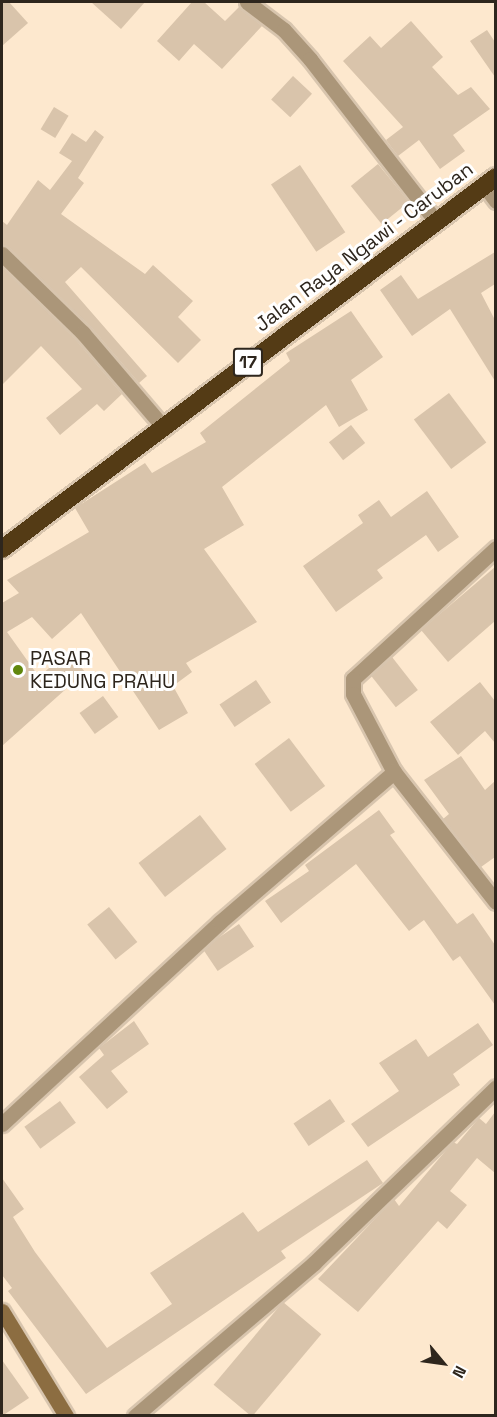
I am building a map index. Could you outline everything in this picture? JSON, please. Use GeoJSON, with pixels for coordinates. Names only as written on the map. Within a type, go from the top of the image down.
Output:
{"type":"FeatureCollection","features":[{"type":"Feature","properties":{"kind":"highway","name":"Jalan Raya Ngawi - Caruban"},"geometry":{"type":"LineString","coordinates":[[2,549],[435,220],[490,181]]}},
{"type":"Feature","properties":{"kind":"street"},"geometry":{"type":"LineString","coordinates":[[247,2],[310,59],[435,220]]}},
{"type":"Feature","properties":{"kind":"street"},"geometry":{"type":"LineString","coordinates":[[490,181],[495,201]]}},
{"type":"Feature","properties":{"kind":"street"},"geometry":{"type":"LineString","coordinates":[[2,254],[83,333],[164,428]]}},
{"type":"Feature","properties":{"kind":"street"},"geometry":{"type":"LineString","coordinates":[[495,549],[353,679],[353,694],[394,772],[495,902]]}},
{"type":"Feature","properties":{"kind":"street"},"geometry":{"type":"LineString","coordinates":[[2,1124],[220,922],[394,772]]}},
{"type":"Feature","properties":{"kind":"street"},"geometry":{"type":"LineString","coordinates":[[135,1416],[314,1263],[495,1087]]}},
{"type":"Feature","properties":{"kind":"street"},"geometry":{"type":"LineString","coordinates":[[3,1316],[66,1416]]}},
{"type":"Feature","properties":{"kind":"building"},"geometry":{"type":"Polygon","coordinates":[[[2,2],[9,2],[28,23],[2,46],[2,2]]]}},
{"type":"Feature","properties":{"kind":"building"},"geometry":{"type":"Polygon","coordinates":[[[91,2],[145,2],[121,29],[91,2]]]}},
{"type":"Feature","properties":{"kind":"building"},"geometry":{"type":"Polygon","coordinates":[[[192,2],[204,2],[225,21],[239,7],[262,26],[222,69],[194,44],[179,61],[157,41],[192,2]]]}},
{"type":"Feature","properties":{"kind":"building"},"geometry":{"type":"Polygon","coordinates":[[[411,21],[443,57],[432,67],[458,95],[471,87],[490,109],[453,135],[465,151],[440,169],[419,140],[398,156],[386,140],[403,127],[343,61],[370,36],[381,48],[411,21]]]}},
{"type":"Feature","properties":{"kind":"building"},"geometry":{"type":"Polygon","coordinates":[[[487,30],[495,42],[495,77],[470,41],[487,30]]]}},
{"type":"Feature","properties":{"kind":"building"},"geometry":{"type":"Polygon","coordinates":[[[293,76],[312,94],[290,117],[271,99],[293,76]]]}},
{"type":"Feature","properties":{"kind":"building"},"geometry":{"type":"Polygon","coordinates":[[[54,107],[69,116],[55,138],[41,129],[54,107]]]}},
{"type":"Feature","properties":{"kind":"building"},"geometry":{"type":"Polygon","coordinates":[[[95,130],[104,137],[78,178],[84,183],[61,214],[145,274],[153,265],[193,301],[178,317],[201,340],[178,363],[81,267],[65,282],[147,376],[139,383],[90,326],[2,245],[2,221],[7,225],[38,180],[50,190],[72,161],[59,153],[72,133],[86,142],[95,130]]]}},
{"type":"Feature","properties":{"kind":"building"},"geometry":{"type":"Polygon","coordinates":[[[378,164],[409,202],[382,224],[351,186],[378,164]]]}},
{"type":"Feature","properties":{"kind":"building"},"geometry":{"type":"Polygon","coordinates":[[[300,165],[345,232],[316,252],[271,185],[300,165]]]}},
{"type":"Feature","properties":{"kind":"building"},"geometry":{"type":"Polygon","coordinates":[[[495,252],[495,284],[481,293],[495,320],[495,381],[450,309],[412,336],[380,290],[401,275],[418,299],[495,252]]]}},
{"type":"Feature","properties":{"kind":"building"},"geometry":{"type":"Polygon","coordinates":[[[2,267],[76,340],[122,394],[104,411],[97,404],[60,435],[46,418],[82,389],[41,346],[2,385],[2,267]]]}},
{"type":"Feature","properties":{"kind":"building"},"geometry":{"type":"Polygon","coordinates":[[[351,311],[383,357],[351,380],[368,410],[339,427],[326,405],[222,487],[244,525],[204,549],[257,622],[186,663],[192,672],[173,686],[188,713],[159,730],[81,613],[52,639],[32,617],[7,632],[39,677],[68,651],[85,672],[2,746],[2,603],[19,593],[7,580],[89,532],[75,508],[145,463],[152,473],[206,442],[200,433],[290,361],[286,353],[351,311]]]}},
{"type":"Feature","properties":{"kind":"building"},"geometry":{"type":"Polygon","coordinates":[[[449,393],[486,443],[451,469],[414,419],[449,393]]]}},
{"type":"Feature","properties":{"kind":"building"},"geometry":{"type":"Polygon","coordinates":[[[351,425],[365,443],[343,460],[329,442],[351,425]]]}},
{"type":"Feature","properties":{"kind":"building"},"geometry":{"type":"Polygon","coordinates":[[[427,491],[459,537],[438,552],[426,535],[377,570],[383,578],[336,612],[303,566],[363,523],[358,515],[379,500],[391,517],[427,491]]]}},
{"type":"Feature","properties":{"kind":"building"},"geometry":{"type":"Polygon","coordinates":[[[495,567],[495,621],[448,662],[421,630],[495,567]]]}},
{"type":"Feature","properties":{"kind":"building"},"geometry":{"type":"Polygon","coordinates":[[[392,657],[418,690],[396,707],[370,674],[392,657]]]}},
{"type":"Feature","properties":{"kind":"building"},"geometry":{"type":"Polygon","coordinates":[[[256,680],[271,702],[235,727],[220,705],[256,680]]]}},
{"type":"Feature","properties":{"kind":"building"},"geometry":{"type":"Polygon","coordinates":[[[480,682],[495,701],[495,743],[485,731],[458,755],[430,722],[480,682]]]}},
{"type":"Feature","properties":{"kind":"building"},"geometry":{"type":"Polygon","coordinates":[[[103,696],[118,717],[95,734],[80,713],[103,696]]]}},
{"type":"Feature","properties":{"kind":"building"},"geometry":{"type":"Polygon","coordinates":[[[289,738],[325,786],[291,812],[255,764],[289,738]]]}},
{"type":"Feature","properties":{"kind":"building"},"geometry":{"type":"Polygon","coordinates":[[[461,756],[485,790],[495,781],[495,857],[481,867],[443,819],[449,814],[424,780],[461,756]]]}},
{"type":"Feature","properties":{"kind":"building"},"geometry":{"type":"Polygon","coordinates":[[[379,810],[395,832],[390,835],[457,924],[473,913],[495,945],[495,1005],[460,956],[453,961],[424,920],[409,931],[356,864],[281,923],[265,901],[309,871],[305,865],[379,810]]]}},
{"type":"Feature","properties":{"kind":"building"},"geometry":{"type":"Polygon","coordinates":[[[200,815],[226,849],[165,897],[139,863],[200,815]]]}},
{"type":"Feature","properties":{"kind":"building"},"geometry":{"type":"Polygon","coordinates":[[[109,907],[137,942],[116,960],[87,925],[109,907]]]}},
{"type":"Feature","properties":{"kind":"building"},"geometry":{"type":"Polygon","coordinates":[[[239,924],[254,946],[218,971],[203,949],[239,924]]]}},
{"type":"Feature","properties":{"kind":"building"},"geometry":{"type":"Polygon","coordinates":[[[134,1021],[149,1044],[111,1071],[128,1092],[107,1109],[79,1077],[104,1055],[99,1048],[134,1021]]]}},
{"type":"Feature","properties":{"kind":"building"},"geometry":{"type":"Polygon","coordinates":[[[478,1023],[493,1045],[453,1074],[460,1085],[368,1147],[351,1124],[399,1091],[379,1063],[416,1039],[428,1057],[478,1023]]]}},
{"type":"Feature","properties":{"kind":"building"},"geometry":{"type":"Polygon","coordinates":[[[330,1099],[345,1121],[309,1146],[294,1124],[330,1099]]]}},
{"type":"Feature","properties":{"kind":"building"},"geometry":{"type":"Polygon","coordinates":[[[60,1101],[76,1123],[40,1149],[24,1127],[60,1101]]]}},
{"type":"Feature","properties":{"kind":"building"},"geometry":{"type":"Polygon","coordinates":[[[495,1112],[495,1173],[477,1158],[450,1191],[467,1205],[447,1229],[438,1221],[358,1312],[318,1279],[394,1199],[399,1206],[453,1142],[457,1144],[479,1118],[486,1124],[495,1112]]]}},
{"type":"Feature","properties":{"kind":"building"},"geometry":{"type":"Polygon","coordinates":[[[367,1160],[383,1183],[281,1251],[286,1258],[86,1394],[8,1291],[12,1288],[2,1275],[2,1178],[24,1209],[13,1217],[35,1252],[107,1348],[172,1304],[150,1273],[243,1212],[258,1232],[367,1160]]]}},
{"type":"Feature","properties":{"kind":"building"},"geometry":{"type":"Polygon","coordinates":[[[283,1302],[321,1334],[253,1416],[214,1385],[283,1302]]]}},
{"type":"Feature","properties":{"kind":"building"},"geometry":{"type":"Polygon","coordinates":[[[2,1360],[29,1398],[2,1416],[2,1360]]]}},
{"type":"Feature","properties":{"kind":"place","name":"PASAR KEDUNG PRAHU"},"geometry":{"type":"Point","coordinates":[18,670]}}]}
